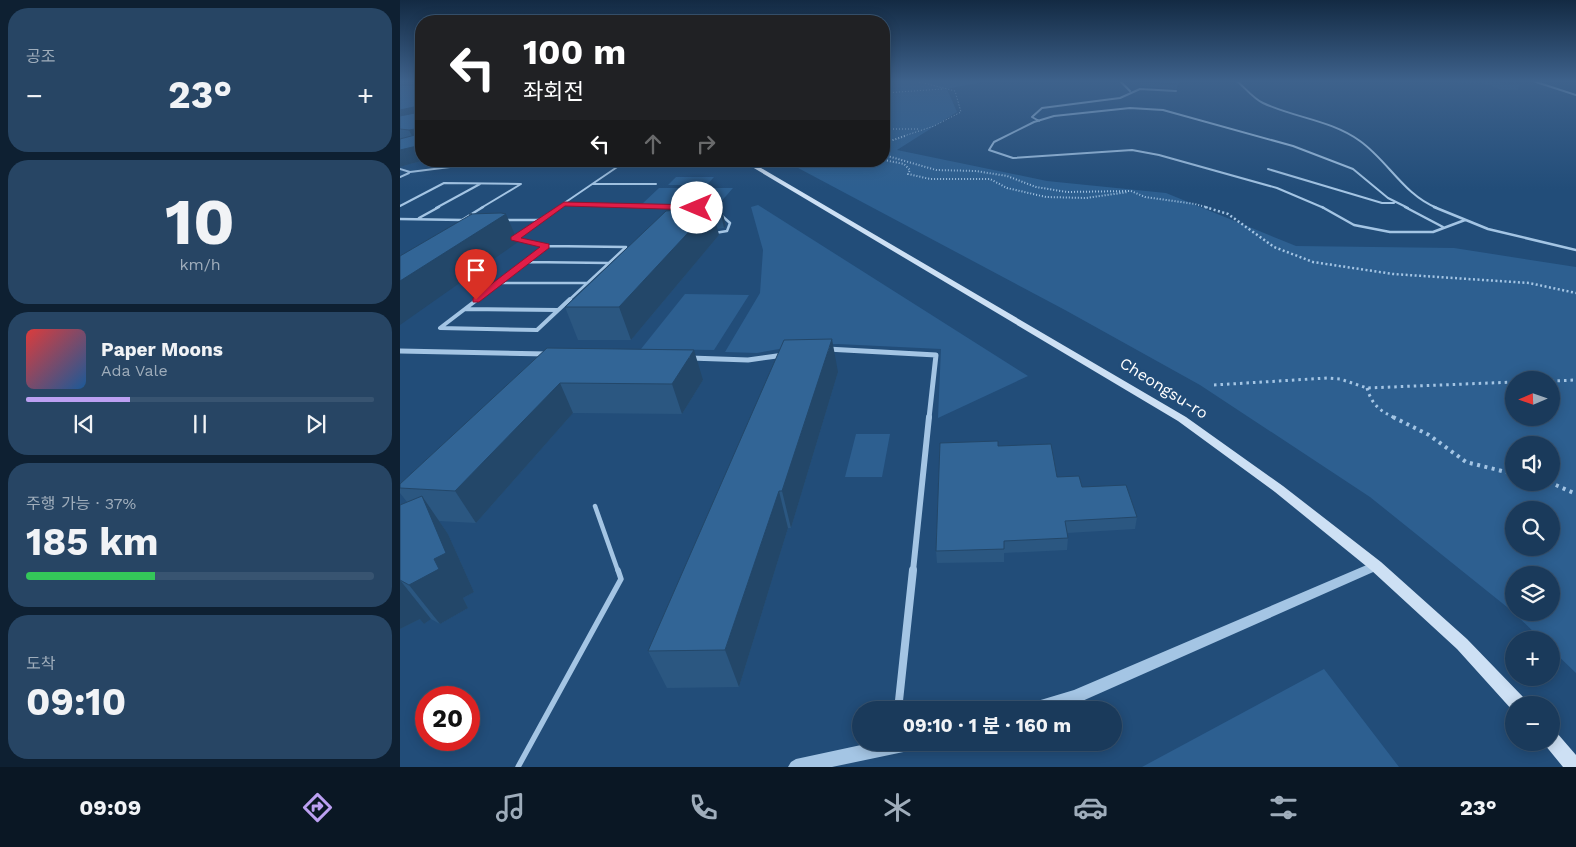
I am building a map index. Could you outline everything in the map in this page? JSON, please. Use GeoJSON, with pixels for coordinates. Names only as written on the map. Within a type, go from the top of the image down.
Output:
{"type":"FeatureCollection","features":[{"type":"Feature","properties":{"kind":"main road","name":"Cheongsu-ro"},"geometry":{"type":"LineString","coordinates":[[755,167],[1182,419],[1279,489],[1376,566],[1462,644],[1511,696]]}},
{"type":"Feature","properties":{"kind":"main road"},"geometry":{"type":"LineString","coordinates":[[1560,750],[1575,767]]}},
{"type":"Feature","properties":{"kind":"street"},"geometry":{"type":"LineString","coordinates":[[822,350],[936,355],[899,701]]}},
{"type":"Feature","properties":{"kind":"street"},"geometry":{"type":"LineString","coordinates":[[400,351],[554,354]]}},
{"type":"Feature","properties":{"kind":"street"},"geometry":{"type":"LineString","coordinates":[[681,358],[748,360],[795,353]]}},
{"type":"Feature","properties":{"kind":"street"},"geometry":{"type":"LineString","coordinates":[[1061,701],[1075,697],[1376,566]]}},
{"type":"Feature","properties":{"kind":"street"},"geometry":{"type":"LineString","coordinates":[[796,767],[868,751]]}},
{"type":"Feature","properties":{"kind":"lane"},"geometry":{"type":"LineString","coordinates":[[1033,117],[1032,118],[1039,121]]}},
{"type":"Feature","properties":{"kind":"lane"},"geometry":{"type":"LineString","coordinates":[[1052,117],[994,142],[988,150],[1013,158],[1046,158],[1099,150],[1132,150],[1159,155],[1277,188],[1316,204],[1354,225],[1390,232],[1433,232],[1465,220]]}},
{"type":"Feature","properties":{"kind":"lane"},"geometry":{"type":"LineString","coordinates":[[1188,117],[1293,146],[1354,169],[1388,198],[1443,227]]}},
{"type":"Feature","properties":{"kind":"lane"},"geometry":{"type":"LineString","coordinates":[[1305,117],[1324,123],[1360,140],[1376,153],[1410,192],[1424,203],[1488,229],[1576,250]]}},
{"type":"Feature","properties":{"kind":"lane"},"geometry":{"type":"LineString","coordinates":[[400,177],[410,172],[450,167]]}},
{"type":"Feature","properties":{"kind":"lane"},"geometry":{"type":"LineString","coordinates":[[514,238],[617,167]]}},
{"type":"Feature","properties":{"kind":"lane"},"geometry":{"type":"LineString","coordinates":[[1268,168],[1382,203],[1396,203]]}},
{"type":"Feature","properties":{"kind":"lane"},"geometry":{"type":"LineString","coordinates":[[401,170],[410,172]]}},
{"type":"Feature","properties":{"kind":"lane"},"geometry":{"type":"LineString","coordinates":[[400,206],[444,183],[521,184],[462,220]]}},
{"type":"Feature","properties":{"kind":"lane"},"geometry":{"type":"LineString","coordinates":[[417,219],[480,184]]}},
{"type":"Feature","properties":{"kind":"lane"},"geometry":{"type":"LineString","coordinates":[[593,184],[656,184]]}},
{"type":"Feature","properties":{"kind":"lane"},"geometry":{"type":"LineString","coordinates":[[564,204],[686,207]]}},
{"type":"Feature","properties":{"kind":"lane"},"geometry":{"type":"LineString","coordinates":[[706,234],[727,231],[730,223],[718,213]]}},
{"type":"Feature","properties":{"kind":"lane"},"geometry":{"type":"LineString","coordinates":[[400,219],[472,220]]}},
{"type":"Feature","properties":{"kind":"lane"},"geometry":{"type":"LineString","coordinates":[[501,220],[541,220]]}},
{"type":"Feature","properties":{"kind":"lane"},"geometry":{"type":"LineString","coordinates":[[506,238],[514,238],[546,246],[626,247],[636,245]]}},
{"type":"Feature","properties":{"kind":"lane"},"geometry":{"type":"LineString","coordinates":[[546,246],[440,328],[537,330],[626,247]]}},
{"type":"Feature","properties":{"kind":"lane"},"geometry":{"type":"LineString","coordinates":[[526,262],[609,262]]}},
{"type":"Feature","properties":{"kind":"lane"},"geometry":{"type":"LineString","coordinates":[[499,282],[587,284]]}},
{"type":"Feature","properties":{"kind":"lane"},"geometry":{"type":"LineString","coordinates":[[464,309],[558,310]]}},
{"type":"Feature","properties":{"kind":"lane"},"geometry":{"type":"LineString","coordinates":[[518,767],[621,579],[595,506]]}},
{"type":"Feature","properties":{"kind":"path"},"geometry":{"type":"LineString","coordinates":[[890,141],[953,117]]}},
{"type":"Feature","properties":{"kind":"path"},"geometry":{"type":"LineString","coordinates":[[890,130],[924,128]]}},
{"type":"Feature","properties":{"kind":"path"},"geometry":{"type":"LineString","coordinates":[[890,157],[936,170],[976,171],[1007,176],[1036,186],[1067,192],[1131,191],[1144,198],[1195,204],[1228,214],[1239,224],[1274,247],[1312,262],[1393,274],[1529,283],[1576,293]]}},
{"type":"Feature","properties":{"kind":"path"},"geometry":{"type":"LineString","coordinates":[[890,161],[904,164],[910,170],[908,174],[923,178],[990,179],[1006,188],[1019,189],[1046,198],[1086,198],[1120,195],[1131,191]]}},
{"type":"Feature","properties":{"kind":"path"},"geometry":{"type":"LineString","coordinates":[[1214,385],[1327,378],[1340,379],[1367,388],[1505,382]]}},
{"type":"Feature","properties":{"kind":"path"},"geometry":{"type":"LineString","coordinates":[[1560,381],[1576,380]]}},
{"type":"Feature","properties":{"kind":"path"},"geometry":{"type":"LineString","coordinates":[[1367,388],[1371,401],[1380,411],[1429,435],[1466,462],[1505,472]]}},
{"type":"Feature","properties":{"kind":"path"},"geometry":{"type":"LineString","coordinates":[[1560,487],[1576,494]]}},
{"type":"Feature","properties":{"kind":"shaded area"},"geometry":{"type":"Polygon","coordinates":[[[890,117],[949,117],[897,150],[1047,181],[1166,193],[1296,246],[1454,248],[1576,267],[1576,673],[1560,658],[1560,631],[1533,631],[1522,621],[1560,621],[1560,566],[1505,566],[1505,605],[1370,497],[1200,385],[1065,310],[796,167],[890,167],[890,117]]]}},
{"type":"Feature","properties":{"kind":"shaded area"},"geometry":{"type":"Polygon","coordinates":[[[676,177],[714,177],[707,185],[668,185],[676,177]]]}},
{"type":"Feature","properties":{"kind":"shaded area"},"geometry":{"type":"Polygon","coordinates":[[[659,188],[733,188],[719,204],[641,205],[659,188]]]}},
{"type":"Feature","properties":{"kind":"shaded area"},"geometry":{"type":"Polygon","coordinates":[[[758,205],[1028,376],[938,418],[941,349],[838,344],[802,345],[757,353],[725,352],[760,293],[763,250],[751,207],[758,205]]]}},
{"type":"Feature","properties":{"kind":"shaded area"},"geometry":{"type":"Polygon","coordinates":[[[685,294],[749,295],[714,350],[641,349],[685,294]]]}},
{"type":"Feature","properties":{"kind":"shaded area"},"geometry":{"type":"Polygon","coordinates":[[[856,434],[890,434],[882,477],[845,477],[856,434]]]}},
{"type":"Feature","properties":{"kind":"shaded area"},"geometry":{"type":"Polygon","coordinates":[[[1324,669],[1399,767],[1142,767],[1324,669]]]}},
{"type":"Feature","properties":{"kind":"building"},"geometry":{"type":"Polygon","coordinates":[[[400,117],[415,117],[415,129],[400,129],[400,117]]]}},
{"type":"Feature","properties":{"kind":"building"},"geometry":{"type":"Polygon","coordinates":[[[415,135],[415,146],[400,150],[400,139],[415,135]]]}},
{"type":"Feature","properties":{"kind":"building"},"geometry":{"type":"Polygon","coordinates":[[[679,199],[719,199],[718,201],[674,203],[679,199]]]}},
{"type":"Feature","properties":{"kind":"building"},"geometry":{"type":"Polygon","coordinates":[[[712,207],[619,307],[565,307],[666,211],[712,207]]]}},
{"type":"Feature","properties":{"kind":"building"},"geometry":{"type":"Polygon","coordinates":[[[501,213],[506,214],[400,281],[400,256],[472,214],[469,214],[501,213]]]}},
{"type":"Feature","properties":{"kind":"building"},"geometry":{"type":"Polygon","coordinates":[[[832,339],[782,491],[779,491],[725,650],[648,651],[784,340],[832,339]]]}},
{"type":"Feature","properties":{"kind":"building"},"geometry":{"type":"Polygon","coordinates":[[[547,348],[694,350],[672,384],[560,383],[455,491],[400,488],[400,484],[547,348]]]}},
{"type":"Feature","properties":{"kind":"building"},"geometry":{"type":"Polygon","coordinates":[[[998,441],[998,446],[1051,444],[1057,477],[1079,476],[1082,487],[1126,485],[1137,517],[1065,521],[1068,538],[1004,541],[1004,549],[936,551],[940,443],[998,441]]]}},
{"type":"Feature","properties":{"kind":"building"},"geometry":{"type":"Polygon","coordinates":[[[422,496],[446,553],[434,559],[439,569],[409,585],[400,580],[400,505],[422,496]]]}},
{"type":"Feature","properties":{"kind":"route"},"geometry":{"type":"LineString","coordinates":[[476,300],[546,246],[514,238],[564,204],[697,208]]}}]}
